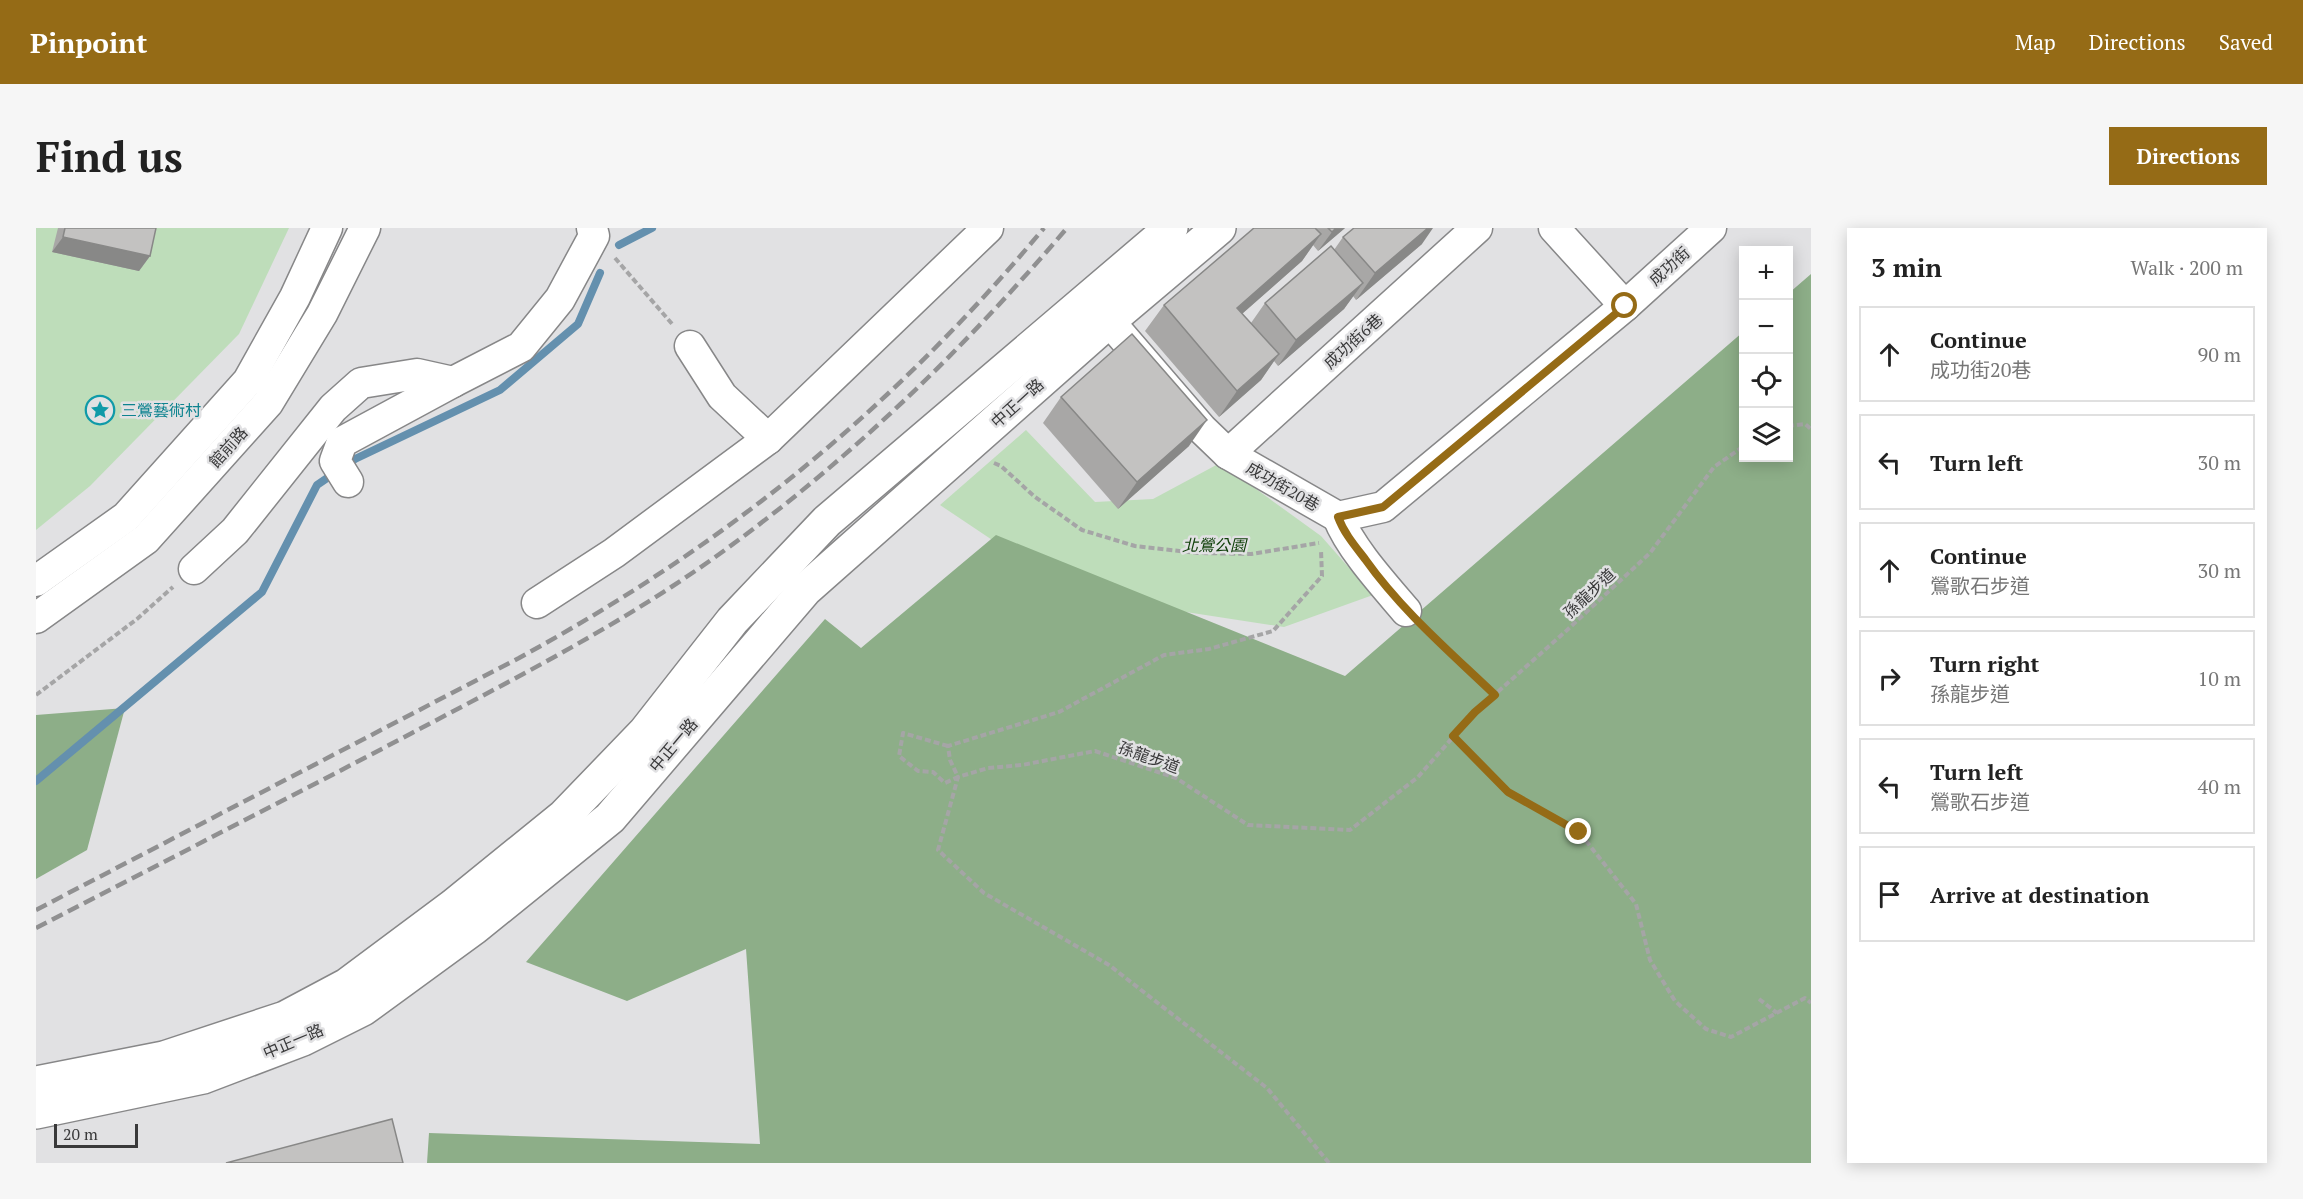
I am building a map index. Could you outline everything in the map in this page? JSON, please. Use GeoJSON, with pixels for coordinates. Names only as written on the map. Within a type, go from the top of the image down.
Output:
{"type":"FeatureCollection","features":[{"type":"Feature","properties":{"kind":"main road","name":"中正一路"},"geometry":{"type":"LineString","coordinates":[[36,1083],[164,1058],[285,1018],[347,985],[444,913],[564,816],[645,732],[732,621],[827,521],[1171,228]]}},
{"type":"Feature","properties":{"kind":"main road","name":"中正一路"},"geometry":{"type":"LineString","coordinates":[[36,1112],[203,1077],[303,1040],[372,1002],[474,928],[610,818],[805,590],[1109,321],[1219,228]]}},
{"type":"Feature","properties":{"kind":"street","name":"館前路"},"geometry":{"type":"LineString","coordinates":[[36,581],[126,517],[248,381],[295,297],[327,228]]}},
{"type":"Feature","properties":{"kind":"street","name":"館前路"},"geometry":{"type":"LineString","coordinates":[[36,618],[146,539],[268,403],[322,314],[365,228]]}},
{"type":"Feature","properties":{"kind":"street"},"geometry":{"type":"LineString","coordinates":[[537,603],[614,553],[768,439],[988,228]]}},
{"type":"Feature","properties":{"kind":"street","name":"成功街6巷"},"geometry":{"type":"LineString","coordinates":[[1228,454],[1477,228]]}},
{"type":"Feature","properties":{"kind":"street"},"geometry":{"type":"LineString","coordinates":[[1554,228],[1625,306]]}},
{"type":"Feature","properties":{"kind":"street","name":"成功街"},"geometry":{"type":"LineString","coordinates":[[1625,306],[1712,228]]}},
{"type":"Feature","properties":{"kind":"street"},"geometry":{"type":"LineString","coordinates":[[341,472],[342,442],[521,346],[560,299],[593,232]]}},
{"type":"Feature","properties":{"kind":"street","name":"成功街20巷"},"geometry":{"type":"LineString","coordinates":[[1109,321],[1202,429],[1228,454],[1334,531],[1383,507],[1625,306]]}},
{"type":"Feature","properties":{"kind":"street"},"geometry":{"type":"LineString","coordinates":[[690,346],[722,396],[768,439]]}},
{"type":"Feature","properties":{"kind":"street"},"geometry":{"type":"LineString","coordinates":[[194,569],[235,531],[333,408],[361,383],[417,374],[453,382]]}},
{"type":"Feature","properties":{"kind":"street"},"geometry":{"type":"LineString","coordinates":[[1334,531],[1406,611]]}},
{"type":"Feature","properties":{"kind":"path"},"geometry":{"type":"LineString","coordinates":[[593,232],[690,346]]}},
{"type":"Feature","properties":{"kind":"path"},"geometry":{"type":"LineString","coordinates":[[1793,425],[1805,424],[1811,429]]}},
{"type":"Feature","properties":{"kind":"path","name":"孫龍步道"},"geometry":{"type":"LineString","coordinates":[[958,777],[988,768],[1022,765],[1095,751],[1176,778],[1248,825],[1350,830],[1418,777],[1475,712],[1650,553],[1714,467],[1739,449]]}},
{"type":"Feature","properties":{"kind":"path"},"geometry":{"type":"LineString","coordinates":[[962,451],[1001,466],[1035,497],[1082,530],[1135,546],[1198,553],[1251,554],[1322,542],[1334,531]]}},
{"type":"Feature","properties":{"kind":"path"},"geometry":{"type":"LineString","coordinates":[[958,777],[945,783],[933,772],[918,771],[899,756],[903,733],[948,746],[1059,712],[1164,655],[1209,649],[1273,631],[1322,576],[1334,531]]}},
{"type":"Feature","properties":{"kind":"path"},"geometry":{"type":"LineString","coordinates":[[36,695],[136,619],[194,569]]}},
{"type":"Feature","properties":{"kind":"path"},"geometry":{"type":"LineString","coordinates":[[1406,611],[1495,695]]}},
{"type":"Feature","properties":{"kind":"path"},"geometry":{"type":"LineString","coordinates":[[1453,736],[1508,792],[1579,832],[1636,904],[1650,960],[1675,1001],[1706,1029],[1731,1037],[1804,998],[1811,1003]]}},
{"type":"Feature","properties":{"kind":"path"},"geometry":{"type":"LineString","coordinates":[[948,746],[950,760],[958,777],[938,850],[984,893],[1109,965],[1267,1088],[1329,1163]]}},
{"type":"Feature","properties":{"kind":"path"},"geometry":{"type":"LineString","coordinates":[[1759,999],[1778,1013]]}},
{"type":"Feature","properties":{"kind":"green space","name":"三鶯藝術村"},"geometry":{"type":"Polygon","coordinates":[[[36,228],[289,228],[239,334],[90,486],[36,530],[36,228]]]}},
{"type":"Feature","properties":{"kind":"green space"},"geometry":{"type":"Polygon","coordinates":[[[1811,274],[1811,1163],[427,1163],[429,1133],[760,1144],[746,949],[627,1001],[526,962],[825,619],[861,648],[996,535],[1345,676],[1739,335],[1739,462],[1793,462],[1793,290],[1811,274]]]}},
{"type":"Feature","properties":{"kind":"green space","name":"北鶯公園"},"geometry":{"type":"Polygon","coordinates":[[[1026,430],[1095,502],[1153,499],[1220,463],[1321,536],[1373,595],[1284,627],[1108,600],[1019,558],[940,505],[1026,430]]]}},
{"type":"Feature","properties":{"kind":"green space"},"geometry":{"type":"Polygon","coordinates":[[[125,708],[87,850],[36,879],[36,715],[125,708]]]}},
{"type":"Feature","properties":{"kind":"building"},"geometry":{"type":"Polygon","coordinates":[[[65,228],[156,228],[150,256],[63,237],[65,228]]]}},
{"type":"Feature","properties":{"kind":"building"},"geometry":{"type":"Polygon","coordinates":[[[1254,228],[1315,228],[1321,234],[1237,308],[1279,354],[1237,391],[1164,305],[1254,228]]]}},
{"type":"Feature","properties":{"kind":"building"},"geometry":{"type":"Polygon","coordinates":[[[1354,228],[1428,228],[1375,273],[1343,237],[1354,228]]]}},
{"type":"Feature","properties":{"kind":"building"},"geometry":{"type":"Polygon","coordinates":[[[1331,246],[1363,283],[1296,340],[1265,303],[1331,246]]]}},
{"type":"Feature","properties":{"kind":"building"},"geometry":{"type":"Polygon","coordinates":[[[1132,334],[1207,420],[1137,482],[1061,397],[1132,334]]]}},
{"type":"Feature","properties":{"kind":"building"},"geometry":{"type":"Polygon","coordinates":[[[392,1119],[403,1163],[226,1163],[392,1119]]]}},
{"type":"Feature","properties":{"kind":"waterway"},"geometry":{"type":"LineString","coordinates":[[619,245],[652,228]]}},
{"type":"Feature","properties":{"kind":"waterway"},"geometry":{"type":"LineString","coordinates":[[36,781],[262,592],[317,485],[355,459],[500,390],[578,324],[600,273]]}},
{"type":"Feature","properties":{"kind":"railway"},"geometry":{"type":"LineString","coordinates":[[36,910],[519,658],[595,614],[667,568],[736,520],[866,414],[927,356],[1044,228]]}},
{"type":"Feature","properties":{"kind":"railway"},"geometry":{"type":"LineString","coordinates":[[36,928],[529,671],[682,580],[767,519],[903,402],[987,318],[1067,228]]}},
{"type":"Feature","properties":{"kind":"place","name":"三鶯藝術村"},"geometry":{"type":"Point","coordinates":[100,410]}},
{"type":"Feature","properties":{"kind":"route"},"geometry":{"type":"LineString","coordinates":[[1579,832],[1508,792],[1453,736],[1475,712],[1495,695],[1406,611],[1342,528],[1338,517],[1383,507],[1625,306]]}}]}
